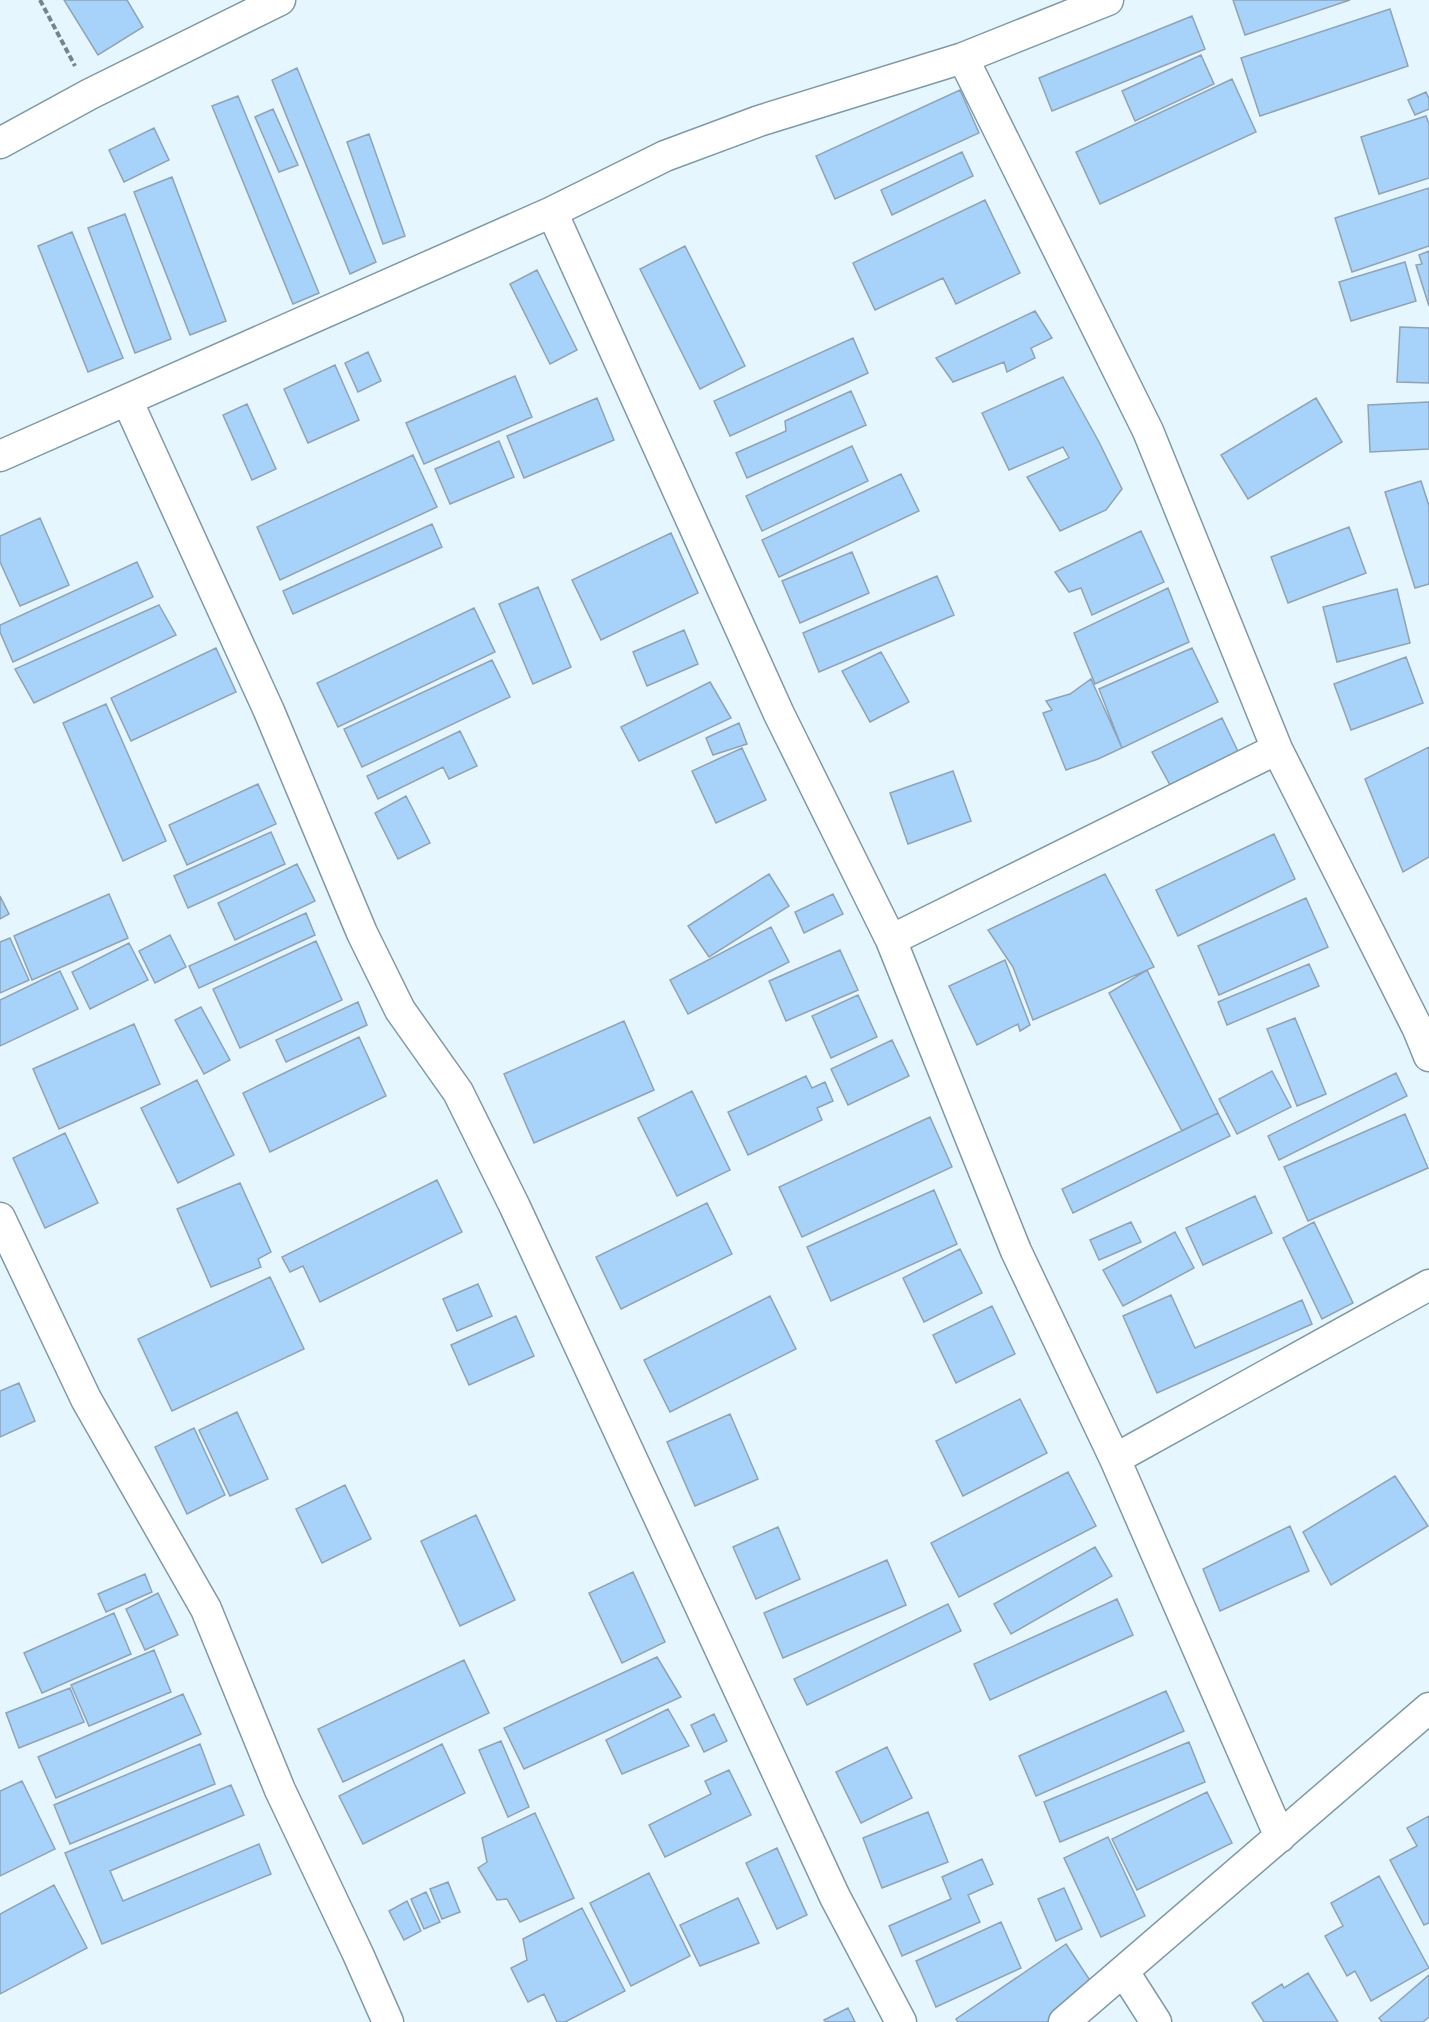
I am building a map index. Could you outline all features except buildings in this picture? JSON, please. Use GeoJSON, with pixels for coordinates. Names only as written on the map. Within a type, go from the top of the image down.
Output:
{"type":"FeatureCollection","features":[{"type":"Feature","properties":{"kind":"street"},"geometry":{"type":"LineString","coordinates":[[0,143],[90,94],[280,0]]}},
{"type":"Feature","properties":{"kind":"street"},"geometry":{"type":"LineString","coordinates":[[0,456],[552,212],[665,156],[759,121],[963,58],[1108,0]]}},
{"type":"Feature","properties":{"kind":"street"},"geometry":{"type":"LineString","coordinates":[[963,58],[1148,431],[1276,749],[1418,1029],[1429,1056]]}},
{"type":"Feature","properties":{"kind":"street"},"geometry":{"type":"LineString","coordinates":[[552,212],[778,714],[891,940],[1016,1251],[1115,1459],[1280,1837]]}},
{"type":"Feature","properties":{"kind":"street"},"geometry":{"type":"LineString","coordinates":[[127,400],[269,711],[362,933],[400,1010],[458,1092],[515,1207],[835,1897],[901,2022]]}},
{"type":"Feature","properties":{"kind":"street"},"geometry":{"type":"LineString","coordinates":[[891,940],[1276,749]]}},
{"type":"Feature","properties":{"kind":"street"},"geometry":{"type":"LineString","coordinates":[[0,1218],[87,1399],[206,1609],[280,1790],[388,2022]]}},
{"type":"Feature","properties":{"kind":"street"},"geometry":{"type":"LineString","coordinates":[[1115,1459],[1429,1285]]}},
{"type":"Feature","properties":{"kind":"street"},"geometry":{"type":"LineString","coordinates":[[1064,2022],[1429,1708]]}},
{"type":"Feature","properties":{"kind":"street"},"geometry":{"type":"LineString","coordinates":[[1124,1972],[1156,2022]]}},
{"type":"Feature","properties":{"kind":"path"},"geometry":{"type":"LineString","coordinates":[[40,0],[90,94]]}}]}
